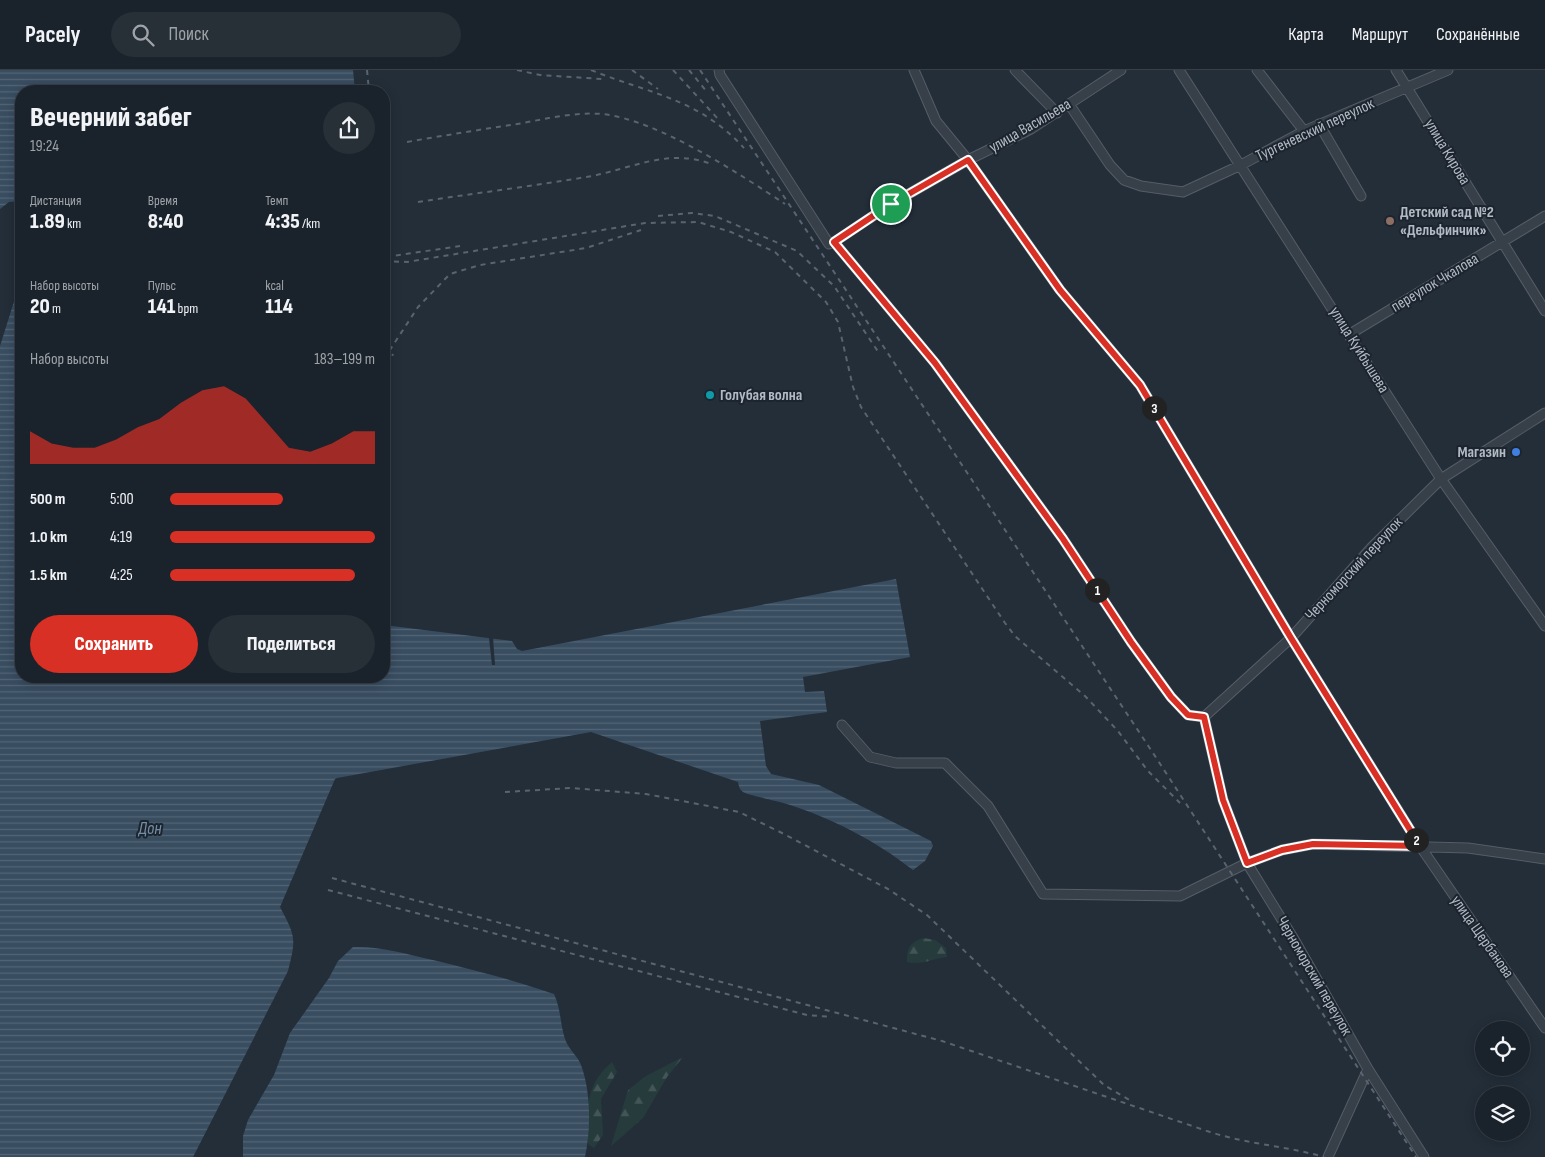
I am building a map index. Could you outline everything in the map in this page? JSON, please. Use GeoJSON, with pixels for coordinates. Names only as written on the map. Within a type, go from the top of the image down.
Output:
{"type":"FeatureCollection","features":[{"type":"Feature","properties":{"kind":"street"},"geometry":{"type":"LineString","coordinates":[[719,70],[720,76],[752,128],[832,243],[935,363],[1063,539],[1131,642],[1171,697],[1188,715],[1204,717]]}},
{"type":"Feature","properties":{"kind":"street","name":"улица Щербанова"},"geometry":{"type":"LineString","coordinates":[[914,70],[936,121],[968,160],[1060,290],[1140,385],[1291,638],[1420,846],[1545,1028]]}},
{"type":"Feature","properties":{"kind":"street"},"geometry":{"type":"LineString","coordinates":[[1015,70],[1057,113]]}},
{"type":"Feature","properties":{"kind":"street","name":"улица Васильева"},"geometry":{"type":"LineString","coordinates":[[832,243],[891,204],[968,160],[1031,129],[1121,70]]}},
{"type":"Feature","properties":{"kind":"street","name":"улица Куйбышева"},"geometry":{"type":"LineString","coordinates":[[1179,70],[1350,334],[1441,479],[1545,626]]}},
{"type":"Feature","properties":{"kind":"street"},"geometry":{"type":"LineString","coordinates":[[1257,70],[1304,131]]}},
{"type":"Feature","properties":{"kind":"street","name":"улица Кирова"},"geometry":{"type":"LineString","coordinates":[[1396,70],[1545,311]]}},
{"type":"Feature","properties":{"kind":"street","name":"Тургеневский переулок"},"geometry":{"type":"LineString","coordinates":[[1070,104],[1110,165],[1124,180],[1141,186],[1183,192],[1241,165],[1319,124],[1448,70]]}},
{"type":"Feature","properties":{"kind":"street"},"geometry":{"type":"LineString","coordinates":[[1319,124],[1360,196]]}},
{"type":"Feature","properties":{"kind":"street","name":"переулок Чкалова"},"geometry":{"type":"LineString","coordinates":[[1350,334],[1545,216]]}},
{"type":"Feature","properties":{"kind":"street","name":"Черноморский переулок"},"geometry":{"type":"LineString","coordinates":[[1424,1157],[1368,1069],[1296,941],[1247,863],[1223,800],[1204,717],[1291,638],[1372,546],[1441,479],[1545,412]]}},
{"type":"Feature","properties":{"kind":"street"},"geometry":{"type":"LineString","coordinates":[[842,725],[870,757],[896,763],[945,763],[988,806],[1043,894],[1180,896],[1247,863],[1282,850],[1313,844],[1468,848],[1545,859]]}},
{"type":"Feature","properties":{"kind":"street"},"geometry":{"type":"LineString","coordinates":[[1328,1157],[1368,1069]]}},
{"type":"Feature","properties":{"kind":"green space"},"geometry":{"type":"Polygon","coordinates":[[[923,938],[935,940],[946,948],[947,957],[922,962],[907,962],[910,946],[923,938]]]}},
{"type":"Feature","properties":{"kind":"green space"},"geometry":{"type":"Polygon","coordinates":[[[683,1057],[667,1077],[643,1118],[611,1146],[628,1090],[646,1076],[683,1057]]]}},
{"type":"Feature","properties":{"kind":"green space"},"geometry":{"type":"Polygon","coordinates":[[[612,1062],[617,1072],[601,1099],[603,1135],[594,1148],[588,1144],[587,1120],[589,1099],[596,1080],[612,1062]]]}},
{"type":"Feature","properties":{"kind":"water"},"geometry":{"type":"Polygon","coordinates":[[[0,70],[353,70],[354,85],[15,85],[15,202],[9,202],[0,209],[0,70]]]}},
{"type":"Feature","properties":{"kind":"water","name":"Дон"},"geometry":{"type":"Polygon","coordinates":[[[15,298],[15,683],[390,683],[390,626],[512,641],[517,649],[522,651],[896,579],[910,657],[803,677],[805,692],[824,691],[827,712],[760,721],[766,766],[771,774],[819,785],[931,841],[933,846],[925,861],[913,870],[884,849],[837,823],[783,803],[743,792],[738,782],[591,732],[337,778],[280,907],[293,938],[288,971],[193,1157],[0,1157],[0,346],[15,298]]]}},
{"type":"Feature","properties":{"kind":"water"},"geometry":{"type":"Polygon","coordinates":[[[353,947],[383,949],[413,955],[524,984],[554,994],[565,1039],[580,1062],[587,1087],[589,1123],[585,1157],[243,1157],[243,1136],[248,1120],[274,1075],[290,1033],[329,978],[338,961],[353,947]]]}},
{"type":"Feature","properties":{"kind":"pier"},"geometry":{"type":"Polygon","coordinates":[[[489,638],[493,638],[495,665],[492,665],[489,638]]]}},
{"type":"Feature","properties":{"kind":"railway"},"geometry":{"type":"LineString","coordinates":[[367,70],[368,85]]}},
{"type":"Feature","properties":{"kind":"railway"},"geometry":{"type":"LineString","coordinates":[[517,70],[540,75],[602,79]]}},
{"type":"Feature","properties":{"kind":"railway"},"geometry":{"type":"LineString","coordinates":[[591,70],[672,99],[691,108],[727,131],[744,148]]}},
{"type":"Feature","properties":{"kind":"railway"},"geometry":{"type":"LineString","coordinates":[[632,70],[658,89]]}},
{"type":"Feature","properties":{"kind":"railway"},"geometry":{"type":"LineString","coordinates":[[673,70],[719,120]]}},
{"type":"Feature","properties":{"kind":"railway"},"geometry":{"type":"LineString","coordinates":[[689,70],[707,92]]}},
{"type":"Feature","properties":{"kind":"railway"},"geometry":{"type":"LineString","coordinates":[[700,70],[1153,753],[1416,1157]]}},
{"type":"Feature","properties":{"kind":"railway"},"geometry":{"type":"LineString","coordinates":[[407,142],[562,116],[602,114],[624,118],[672,137],[721,163],[785,204]]}},
{"type":"Feature","properties":{"kind":"railway"},"geometry":{"type":"LineString","coordinates":[[418,202],[592,176],[666,159],[681,158],[711,164]]}},
{"type":"Feature","properties":{"kind":"railway"},"geometry":{"type":"LineString","coordinates":[[658,216],[692,213],[715,216],[797,251],[834,286],[879,353]]}},
{"type":"Feature","properties":{"kind":"railway"},"geometry":{"type":"LineString","coordinates":[[390,261],[407,262],[645,223],[698,222],[731,232],[775,252],[826,302],[838,322],[853,387],[861,407],[1005,623],[1015,636],[1085,696],[1118,731],[1148,771],[1180,803]]}},
{"type":"Feature","properties":{"kind":"railway"},"geometry":{"type":"LineString","coordinates":[[390,350],[418,307],[450,274],[480,265],[586,248],[641,230]]}},
{"type":"Feature","properties":{"kind":"railway"},"geometry":{"type":"LineString","coordinates":[[390,256],[460,246]]}},
{"type":"Feature","properties":{"kind":"railway"},"geometry":{"type":"LineString","coordinates":[[390,361],[393,354]]}},
{"type":"Feature","properties":{"kind":"railway"},"geometry":{"type":"LineString","coordinates":[[505,792],[571,788],[646,794],[739,812],[782,833],[888,889],[927,915],[1104,1085],[1131,1101]]}},
{"type":"Feature","properties":{"kind":"railway"},"geometry":{"type":"LineString","coordinates":[[332,878],[942,1041],[1210,1132],[1324,1157]]}},
{"type":"Feature","properties":{"kind":"railway"},"geometry":{"type":"LineString","coordinates":[[328,890],[807,1015],[832,1017]]}},
{"type":"Feature","properties":{"kind":"place","name":"Детский сад №2 «Дельфинчик»"},"geometry":{"type":"Point","coordinates":[1390,221]}},
{"type":"Feature","properties":{"kind":"place","name":"Голубая волна"},"geometry":{"type":"Point","coordinates":[710,395]}},
{"type":"Feature","properties":{"kind":"place","name":"Магазин"},"geometry":{"type":"Point","coordinates":[1516,452]}},
{"type":"Feature","properties":{"kind":"route"},"geometry":{"type":"LineString","coordinates":[[968,160],[1060,290],[1140,385],[1291,638],[1420,846],[1313,844],[1282,850],[1247,863],[1223,800],[1210,750],[1204,717],[1188,715],[1171,697],[1131,642],[1063,539],[935,363],[834,242],[891,204],[968,160]]}}]}
